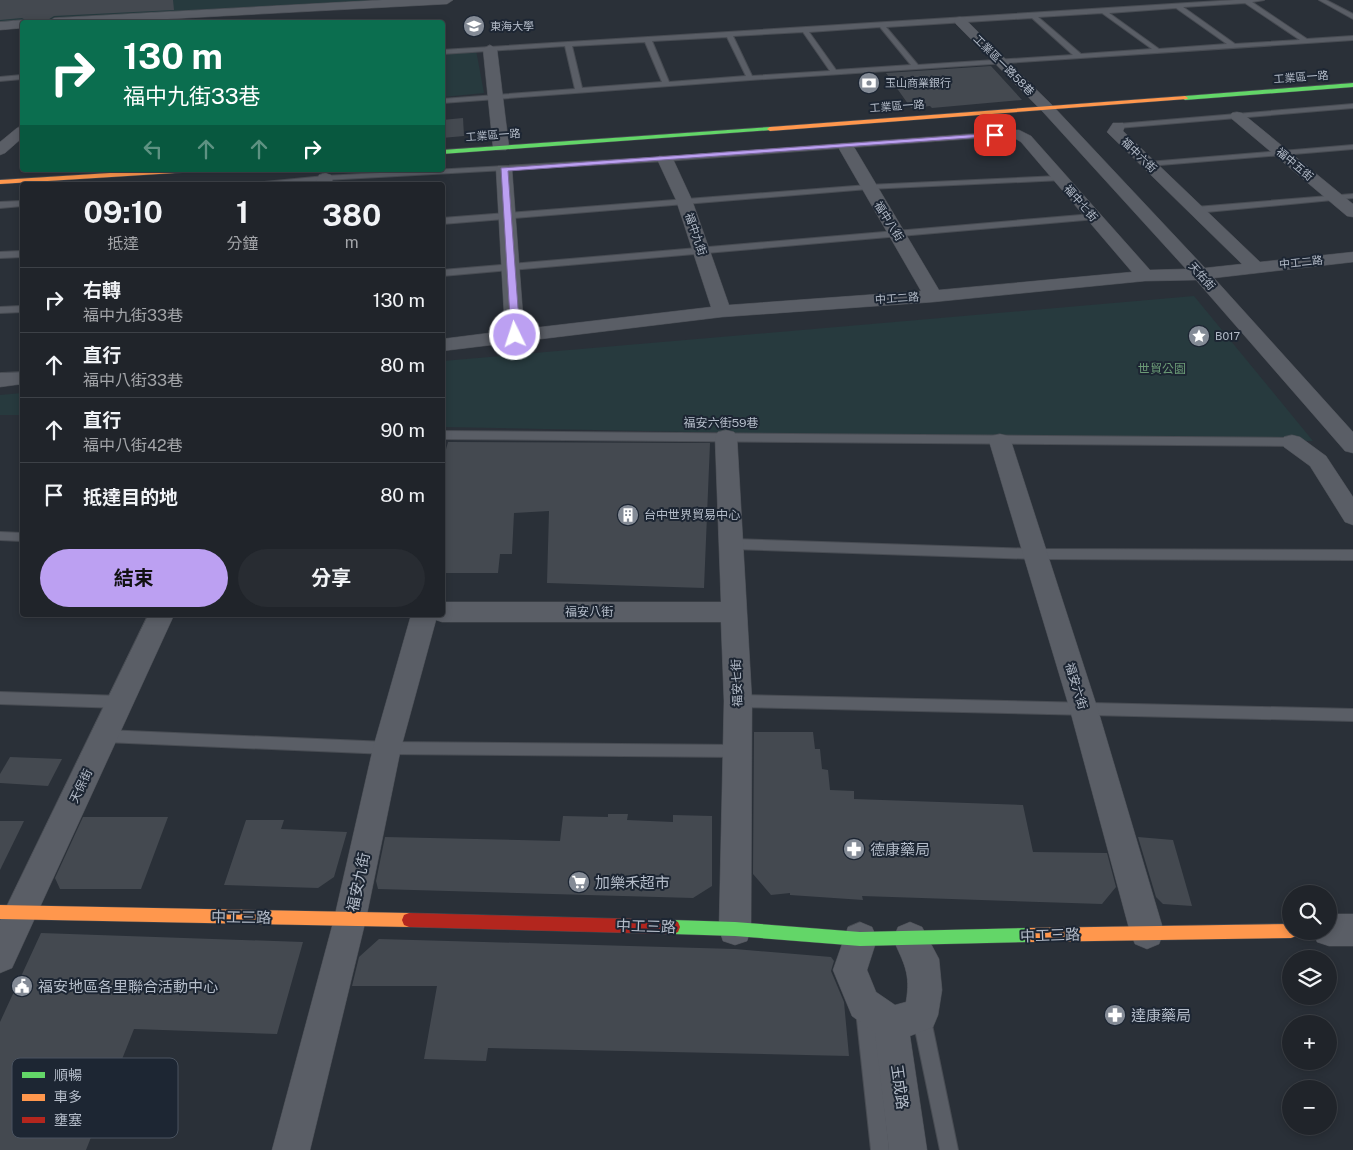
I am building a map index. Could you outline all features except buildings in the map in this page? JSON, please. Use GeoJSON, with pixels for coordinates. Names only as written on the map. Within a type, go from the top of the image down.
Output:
{"type":"FeatureCollection","features":[{"type":"Feature","properties":{"kind":"street"},"geometry":{"type":"LineString","coordinates":[[218,13],[226,0]]}},
{"type":"Feature","properties":{"kind":"street"},"geometry":{"type":"LineString","coordinates":[[90,20],[447,0]]}},
{"type":"Feature","properties":{"kind":"street","name":"工業區一路58巷"},"geometry":{"type":"LineString","coordinates":[[960,21],[1048,109]]}},
{"type":"Feature","properties":{"kind":"street"},"geometry":{"type":"LineString","coordinates":[[0,26],[20,24]]}},
{"type":"Feature","properties":{"kind":"street"},"geometry":{"type":"LineString","coordinates":[[490,49],[501,147]]}},
{"type":"Feature","properties":{"kind":"street","name":"工業區一路"},"geometry":{"type":"LineString","coordinates":[[445,152],[1048,109],[1353,85]]}},
{"type":"Feature","properties":{"kind":"street","name":"天佑街"},"geometry":{"type":"LineString","coordinates":[[1048,109],[1201,274],[1353,446]]}},
{"type":"Feature","properties":{"kind":"street","name":"福中五街"},"geometry":{"type":"LineString","coordinates":[[1237,116],[1353,212]]}},
{"type":"Feature","properties":{"kind":"street","name":"福中六街"},"geometry":{"type":"LineString","coordinates":[[1118,126],[1115,132],[1255,267]]}},
{"type":"Feature","properties":{"kind":"street"},"geometry":{"type":"LineString","coordinates":[[0,150],[20,133]]}},
{"type":"Feature","properties":{"kind":"street","name":"福中七街"},"geometry":{"type":"LineString","coordinates":[[1014,133],[1026,139],[1145,276]]}},
{"type":"Feature","properties":{"kind":"street","name":"福中八街"},"geometry":{"type":"LineString","coordinates":[[846,147],[933,296]]}},
{"type":"Feature","properties":{"kind":"street","name":"福中九街"},"geometry":{"type":"LineString","coordinates":[[665,159],[684,200],[722,311]]}},
{"type":"Feature","properties":{"kind":"street"},"geometry":{"type":"LineString","coordinates":[[504,169],[515,335]]}},
{"type":"Feature","properties":{"kind":"street"},"geometry":{"type":"LineString","coordinates":[[0,182],[159,172]]}},
{"type":"Feature","properties":{"kind":"street","name":"中工二路"},"geometry":{"type":"LineString","coordinates":[[445,345],[722,311],[933,296],[1145,276],[1201,274],[1353,257]]}},
{"type":"Feature","properties":{"kind":"street"},"geometry":{"type":"LineString","coordinates":[[0,380],[20,378]]}},
{"type":"Feature","properties":{"kind":"street","name":"福安七街"},"geometry":{"type":"LineString","coordinates":[[726,437],[738,701],[735,929]]}},
{"type":"Feature","properties":{"kind":"street","name":"福安六街"},"geometry":{"type":"LineString","coordinates":[[1000,441],[1084,710],[1147,932]]}},
{"type":"Feature","properties":{"kind":"street"},"geometry":{"type":"LineString","coordinates":[[1292,442],[1318,461],[1353,516]]}},
{"type":"Feature","properties":{"kind":"street","name":"福安八街"},"geometry":{"type":"LineString","coordinates":[[445,612],[735,612]]}},
{"type":"Feature","properties":{"kind":"street","name":"天保街"},"geometry":{"type":"LineString","coordinates":[[0,956],[10,912],[105,736],[160,617]]}},
{"type":"Feature","properties":{"kind":"street","name":"福安九街"},"geometry":{"type":"LineString","coordinates":[[291,1150],[350,919],[388,748],[423,617]]}},
{"type":"Feature","properties":{"kind":"street","name":"中工三路"},"geometry":{"type":"LineString","coordinates":[[10,912],[735,929],[860,939],[1282,930]]}},
{"type":"Feature","properties":{"kind":"street"},"geometry":{"type":"LineString","coordinates":[[1337,930],[1353,930]]}},
{"type":"Feature","properties":{"kind":"street","name":"玉成路"},"geometry":{"type":"LineString","coordinates":[[860,939],[850,970],[892,1014],[908,1150]]}},
{"type":"Feature","properties":{"kind":"street","name":"玉成路"},"geometry":{"type":"LineString","coordinates":[[892,1014],[925,990],[922,960],[910,939]]}},
{"type":"Feature","properties":{"kind":"lane"},"geometry":{"type":"LineString","coordinates":[[445,52],[1104,12],[1261,0]]}},
{"type":"Feature","properties":{"kind":"lane"},"geometry":{"type":"LineString","coordinates":[[1322,0],[1353,17]]}},
{"type":"Feature","properties":{"kind":"lane"},"geometry":{"type":"LineString","coordinates":[[1246,1],[1306,41]]}},
{"type":"Feature","properties":{"kind":"lane"},"geometry":{"type":"LineString","coordinates":[[1178,6],[1232,45]]}},
{"type":"Feature","properties":{"kind":"lane"},"geometry":{"type":"LineString","coordinates":[[1104,12],[1158,51]]}},
{"type":"Feature","properties":{"kind":"lane"},"geometry":{"type":"LineString","coordinates":[[1033,16],[1079,56]]}},
{"type":"Feature","properties":{"kind":"lane"},"geometry":{"type":"LineString","coordinates":[[881,25],[916,66]]}},
{"type":"Feature","properties":{"kind":"lane"},"geometry":{"type":"LineString","coordinates":[[805,30],[834,72]]}},
{"type":"Feature","properties":{"kind":"lane"},"geometry":{"type":"LineString","coordinates":[[729,35],[750,78]]}},
{"type":"Feature","properties":{"kind":"lane"},"geometry":{"type":"LineString","coordinates":[[445,101],[916,66],[1353,38]]}},
{"type":"Feature","properties":{"kind":"lane"},"geometry":{"type":"LineString","coordinates":[[648,40],[666,84]]}},
{"type":"Feature","properties":{"kind":"lane"},"geometry":{"type":"LineString","coordinates":[[568,44],[579,90]]}},
{"type":"Feature","properties":{"kind":"lane"},"geometry":{"type":"LineString","coordinates":[[0,79],[20,78]]}},
{"type":"Feature","properties":{"kind":"lane","name":"福中六街"},"geometry":{"type":"LineString","coordinates":[[1118,126],[1353,106]]}},
{"type":"Feature","properties":{"kind":"lane"},"geometry":{"type":"LineString","coordinates":[[306,182],[846,147],[1014,133]]}},
{"type":"Feature","properties":{"kind":"lane"},"geometry":{"type":"LineString","coordinates":[[1148,164],[1353,147]]}},
{"type":"Feature","properties":{"kind":"lane"},"geometry":{"type":"LineString","coordinates":[[445,221],[507,217],[684,200],[868,187],[1060,178]]}},
{"type":"Feature","properties":{"kind":"lane"},"geometry":{"type":"LineString","coordinates":[[1196,210],[1353,196]]}},
{"type":"Feature","properties":{"kind":"lane"},"geometry":{"type":"LineString","coordinates":[[0,206],[20,204]]}},
{"type":"Feature","properties":{"kind":"lane"},"geometry":{"type":"LineString","coordinates":[[445,273],[701,250],[898,236],[1092,217]]}},
{"type":"Feature","properties":{"kind":"lane"},"geometry":{"type":"LineString","coordinates":[[0,255],[20,254]]}},
{"type":"Feature","properties":{"kind":"lane"},"geometry":{"type":"LineString","coordinates":[[0,310],[20,309]]}},
{"type":"Feature","properties":{"kind":"lane","name":"福安六街59巷"},"geometry":{"type":"LineString","coordinates":[[445,435],[1292,442]]}},
{"type":"Feature","properties":{"kind":"lane"},"geometry":{"type":"LineString","coordinates":[[0,536],[20,537]]}},
{"type":"Feature","properties":{"kind":"lane"},"geometry":{"type":"LineString","coordinates":[[732,544],[1035,554],[1353,555]]}},
{"type":"Feature","properties":{"kind":"lane"},"geometry":{"type":"LineString","coordinates":[[0,698],[121,702]]}},
{"type":"Feature","properties":{"kind":"lane"},"geometry":{"type":"LineString","coordinates":[[738,701],[1353,715]]}},
{"type":"Feature","properties":{"kind":"lane"},"geometry":{"type":"LineString","coordinates":[[105,736],[388,748],[737,751]]}},
{"type":"Feature","properties":{"kind":"lane"},"geometry":{"type":"LineString","coordinates":[[880,1150],[892,1014]]}},
{"type":"Feature","properties":{"kind":"lane"},"geometry":{"type":"LineString","coordinates":[[892,1014],[949,1150]]}},
{"type":"Feature","properties":{"kind":"green space"},"geometry":{"type":"Polygon","coordinates":[[[0,0],[447,0],[89,20],[20,20],[20,24],[0,25],[0,0]]]}},
{"type":"Feature","properties":{"kind":"green space"},"geometry":{"type":"Polygon","coordinates":[[[476,50],[484,93],[445,97],[445,52],[476,50]]]}},
{"type":"Feature","properties":{"kind":"green space","name":"世貿公園"},"geometry":{"type":"Polygon","coordinates":[[[1194,296],[1313,441],[933,437],[445,427],[445,361],[1194,296]]]}},
{"type":"Feature","properties":{"kind":"green space"},"geometry":{"type":"Polygon","coordinates":[[[20,393],[20,415],[0,415],[0,395],[20,393]]]}},
{"type":"Feature","properties":{"kind":"traffic: fast"},"geometry":{"type":"LineString","coordinates":[[1185,98],[1353,85]]}},
{"type":"Feature","properties":{"kind":"traffic: fast"},"geometry":{"type":"LineString","coordinates":[[445,152],[770,129]]}},
{"type":"Feature","properties":{"kind":"traffic: fast"},"geometry":{"type":"LineString","coordinates":[[673,927],[735,929],[860,939],[1030,935]]}},
{"type":"Feature","properties":{"kind":"traffic: slow"},"geometry":{"type":"LineString","coordinates":[[770,129],[1185,98]]}},
{"type":"Feature","properties":{"kind":"traffic: slow"},"geometry":{"type":"LineString","coordinates":[[0,182],[159,172]]}},
{"type":"Feature","properties":{"kind":"traffic: slow"},"geometry":{"type":"LineString","coordinates":[[0,912],[409,920]]}},
{"type":"Feature","properties":{"kind":"traffic: slow"},"geometry":{"type":"LineString","coordinates":[[1030,935],[1282,931]]}},
{"type":"Feature","properties":{"kind":"traffic: jam"},"geometry":{"type":"LineString","coordinates":[[409,920],[673,927]]}},
{"type":"Feature","properties":{"kind":"place","name":"東海大學"},"geometry":{"type":"Point","coordinates":[474,26]}},
{"type":"Feature","properties":{"kind":"place","name":"玉山商業銀行"},"geometry":{"type":"Point","coordinates":[869,83]}},
{"type":"Feature","properties":{"kind":"place","name":"B017"},"geometry":{"type":"Point","coordinates":[1199,336]}},
{"type":"Feature","properties":{"kind":"place","name":"台中世界貿易中心"},"geometry":{"type":"Point","coordinates":[628,515]}},
{"type":"Feature","properties":{"kind":"place","name":"德康藥局"},"geometry":{"type":"Point","coordinates":[854,849]}},
{"type":"Feature","properties":{"kind":"place","name":"加樂禾超市"},"geometry":{"type":"Point","coordinates":[579,882]}},
{"type":"Feature","properties":{"kind":"place","name":"福安地區各里聯合活動中心"},"geometry":{"type":"Point","coordinates":[22,986]}},
{"type":"Feature","properties":{"kind":"place","name":"達康藥局"},"geometry":{"type":"Point","coordinates":[1115,1015]}},
{"type":"Feature","properties":{"kind":"route"},"geometry":{"type":"LineString","coordinates":[[515,335],[504,169],[995,135]]}}]}
